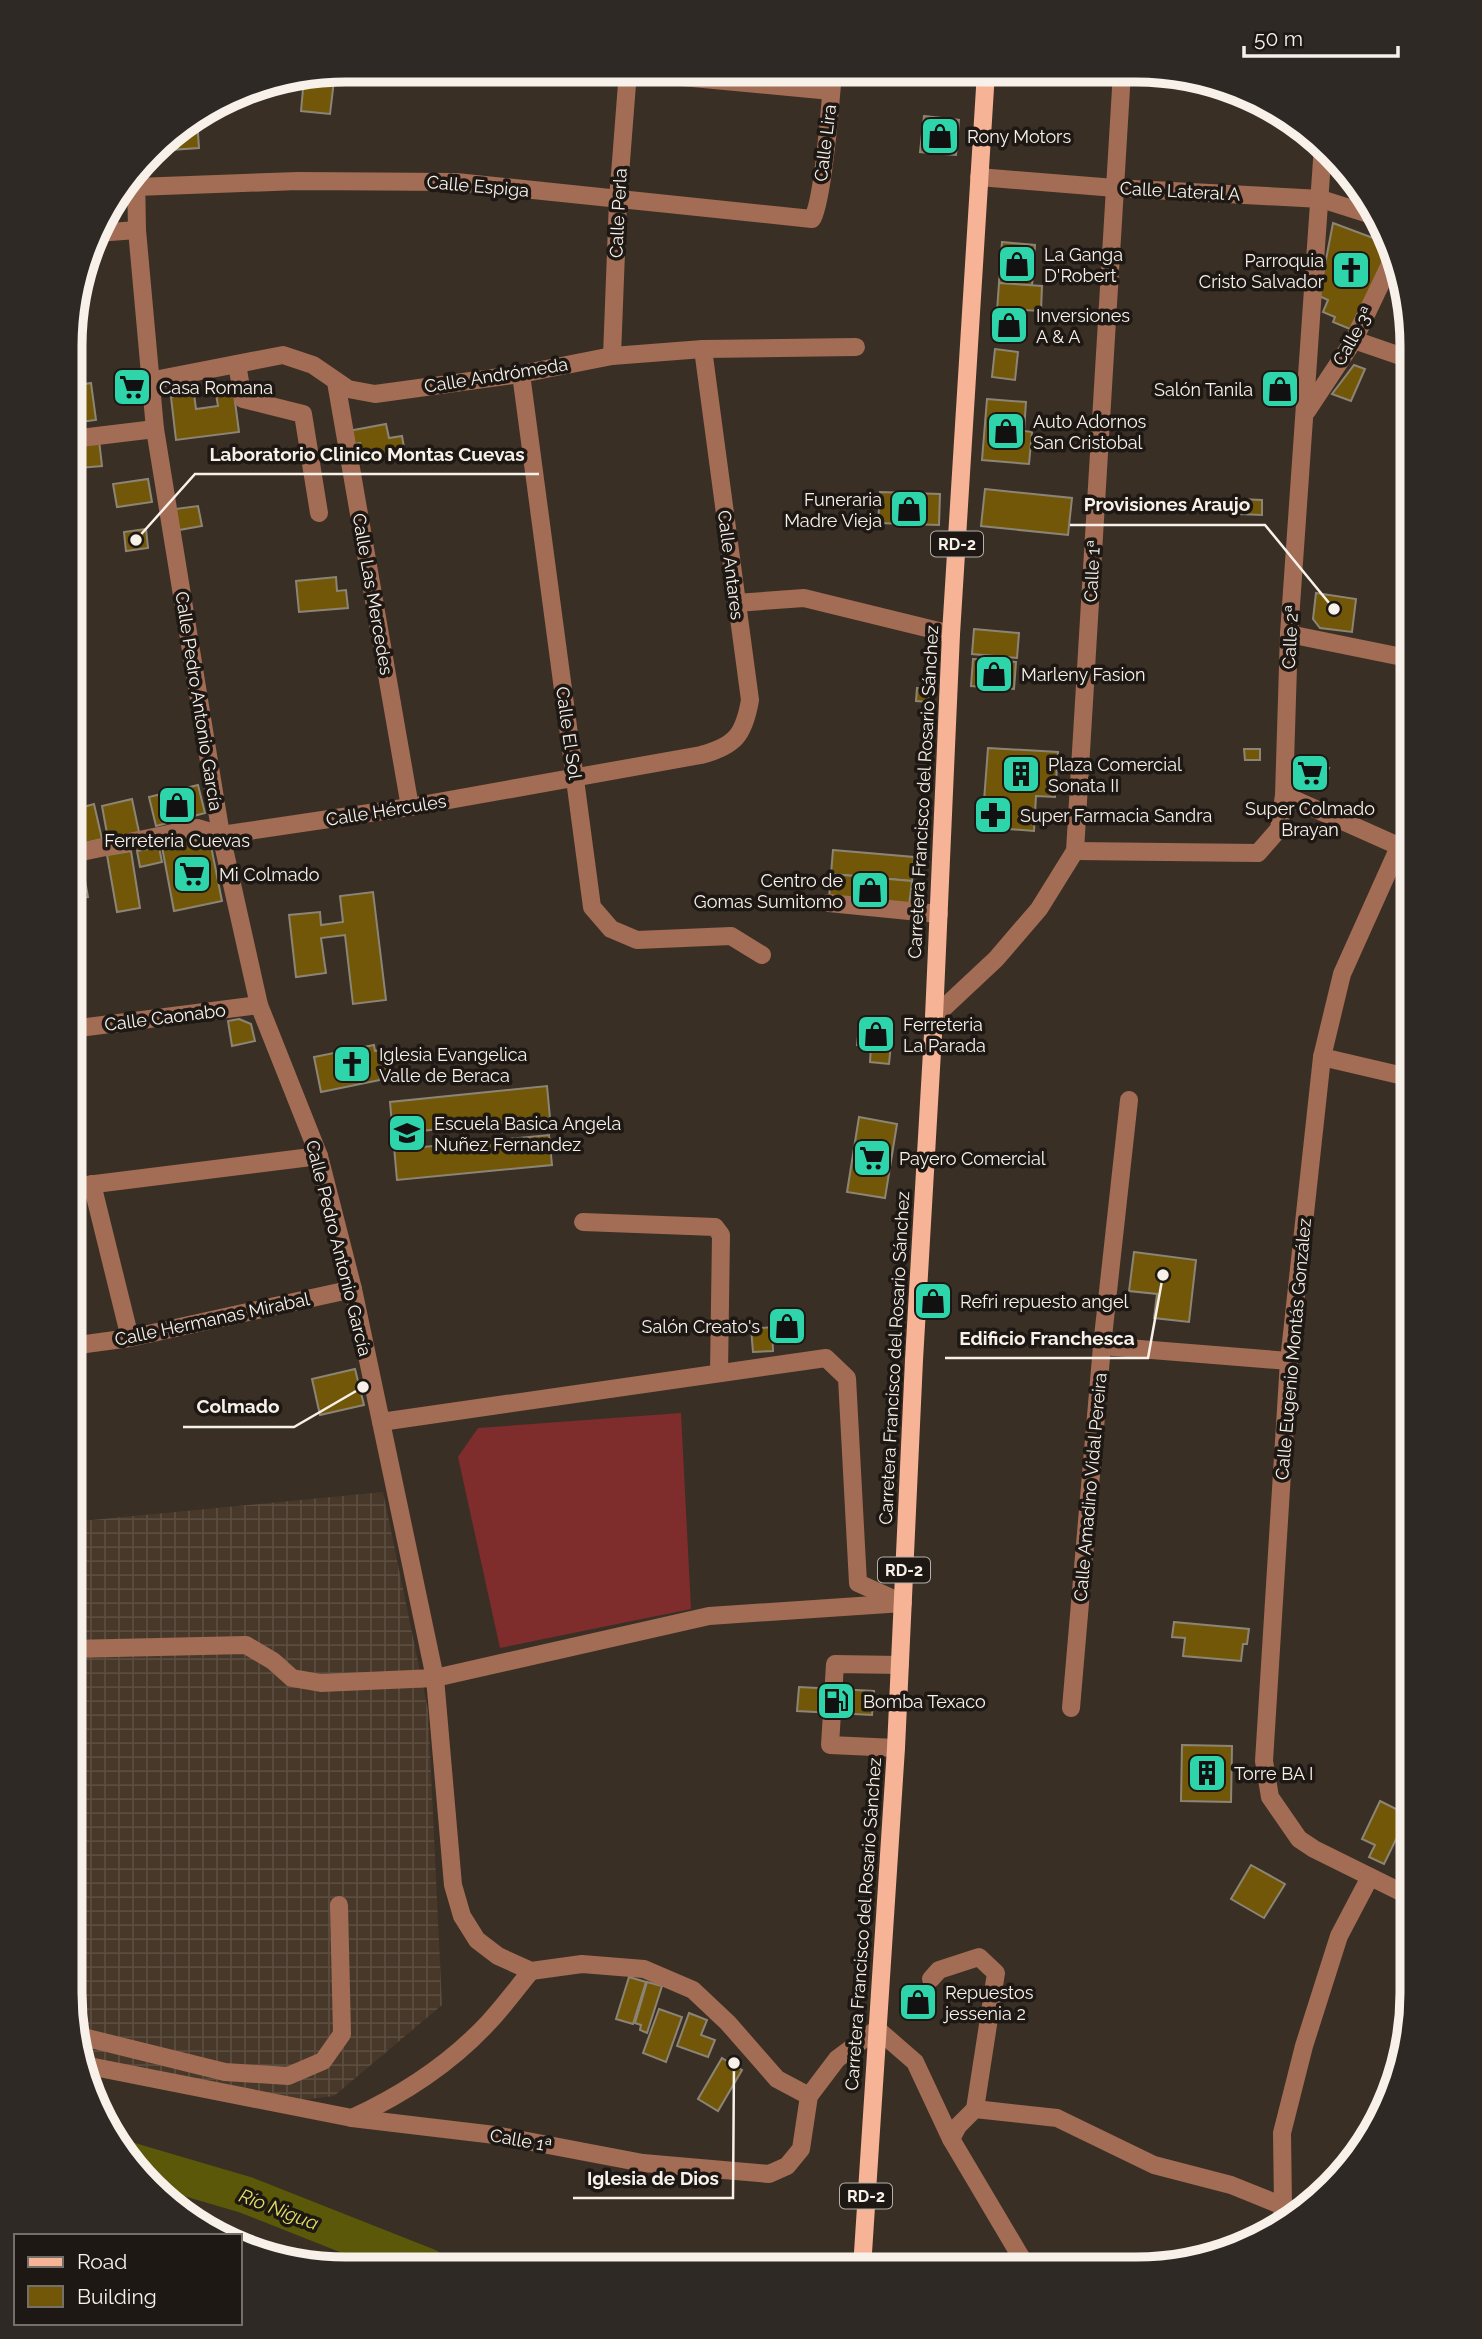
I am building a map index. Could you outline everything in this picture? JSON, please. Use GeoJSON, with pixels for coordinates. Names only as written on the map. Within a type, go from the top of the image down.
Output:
{"type":"FeatureCollection","features":[{"type":"Feature","properties":{"kind":"main road","name":"Carretera Francisco del Rosario Sánchez"},"geometry":{"type":"LineString","coordinates":[[863,2257],[896,1748],[951,634],[985,82]]}},
{"type":"Feature","properties":{"kind":"street","name":"Calle Perla"},"geometry":{"type":"LineString","coordinates":[[612,356],[624,82]]}},
{"type":"Feature","properties":{"kind":"street"},"geometry":{"type":"LineString","coordinates":[[738,82],[831,91]]}},
{"type":"Feature","properties":{"kind":"street","name":"Calle Lira"},"geometry":{"type":"LineString","coordinates":[[816,214],[832,82]]}},
{"type":"Feature","properties":{"kind":"street","name":"Calle 1ª"},"geometry":{"type":"LineString","coordinates":[[934,1017],[996,958],[1039,909],[1075,851],[1121,82]]}},
{"type":"Feature","properties":{"kind":"street","name":"Calle 2ª"},"geometry":{"type":"LineString","coordinates":[[1075,851],[1258,853],[1279,829],[1284,794],[1289,634],[1323,159]]}},
{"type":"Feature","properties":{"kind":"street","name":"Calle Lateral A"},"geometry":{"type":"LineString","coordinates":[[979,177],[1115,188],[1321,199],[1363,212]]}},
{"type":"Feature","properties":{"kind":"street","name":"Calle Espiga"},"geometry":{"type":"LineString","coordinates":[[140,181],[456,181],[792,218],[812,219],[816,214]]}},
{"type":"Feature","properties":{"kind":"street","name":"Calle Pedro Antonio García"},"geometry":{"type":"LineString","coordinates":[[136,186],[137,229],[155,429],[221,835],[259,1005],[319,1156],[353,1289],[435,1678],[453,1885],[462,1916],[477,1940],[498,1956],[530,1971]]}},
{"type":"Feature","properties":{"kind":"street"},"geometry":{"type":"LineString","coordinates":[[108,232],[137,229]]}},
{"type":"Feature","properties":{"kind":"street","name":"Calle 3ª"},"geometry":{"type":"LineString","coordinates":[[1306,413],[1354,340],[1388,268]]}},
{"type":"Feature","properties":{"kind":"street"},"geometry":{"type":"LineString","coordinates":[[1354,340],[1400,356]]}},
{"type":"Feature","properties":{"kind":"street","name":"Calle Andrómeda"},"geometry":{"type":"LineString","coordinates":[[149,381],[283,355],[313,365],[348,389],[375,394],[521,373],[612,356],[704,349],[856,347]]}},
{"type":"Feature","properties":{"kind":"street","name":"Calle Antares"},"geometry":{"type":"LineString","coordinates":[[701,755],[721,750],[737,739],[746,721],[750,700],[704,349]]}},
{"type":"Feature","properties":{"kind":"street"},"geometry":{"type":"LineString","coordinates":[[237,364],[243,399],[303,414],[319,513]]}},
{"type":"Feature","properties":{"kind":"street","name":"Calle El Sol"},"geometry":{"type":"LineString","coordinates":[[521,373],[592,907],[611,929],[636,940],[731,936],[762,955]]}},
{"type":"Feature","properties":{"kind":"street","name":"Calle Las Mercedes"},"geometry":{"type":"LineString","coordinates":[[336,382],[410,807]]}},
{"type":"Feature","properties":{"kind":"street"},"geometry":{"type":"LineString","coordinates":[[82,438],[155,429]]}},
{"type":"Feature","properties":{"kind":"street"},"geometry":{"type":"LineString","coordinates":[[736,603],[804,598],[951,634]]}},
{"type":"Feature","properties":{"kind":"street"},"geometry":{"type":"LineString","coordinates":[[1289,634],[1400,657]]}},
{"type":"Feature","properties":{"kind":"street","name":"Calle Hércules"},"geometry":{"type":"LineString","coordinates":[[82,852],[197,828],[221,835],[410,807],[701,755]]}},
{"type":"Feature","properties":{"kind":"street"},"geometry":{"type":"LineString","coordinates":[[1284,794],[1400,847]]}},
{"type":"Feature","properties":{"kind":"street","name":"Calle Eugenio Montás González"},"geometry":{"type":"LineString","coordinates":[[1400,859],[1342,974],[1322,1057],[1289,1361],[1264,1761],[1270,1797],[1299,1839],[1400,1892]]}},
{"type":"Feature","properties":{"kind":"street"},"geometry":{"type":"LineString","coordinates":[[829,903],[939,914]]}},
{"type":"Feature","properties":{"kind":"street","name":"Calle Caonabo"},"geometry":{"type":"LineString","coordinates":[[82,1028],[259,1005]]}},
{"type":"Feature","properties":{"kind":"street"},"geometry":{"type":"LineString","coordinates":[[1322,1057],[1400,1075]]}},
{"type":"Feature","properties":{"kind":"street","name":"Calle Amadino Vidal Pereira"},"geometry":{"type":"LineString","coordinates":[[1071,1708],[1102,1346],[1129,1100]]}},
{"type":"Feature","properties":{"kind":"street"},"geometry":{"type":"LineString","coordinates":[[82,1185],[319,1156]]}},
{"type":"Feature","properties":{"kind":"street"},"geometry":{"type":"LineString","coordinates":[[92,1184],[130,1338]]}},
{"type":"Feature","properties":{"kind":"street"},"geometry":{"type":"LineString","coordinates":[[583,1222],[715,1227],[721,1235],[719,1373]]}},
{"type":"Feature","properties":{"kind":"street","name":"Calle Hermanas Mirabal"},"geometry":{"type":"LineString","coordinates":[[82,1345],[130,1338],[353,1289]]}},
{"type":"Feature","properties":{"kind":"street"},"geometry":{"type":"LineString","coordinates":[[1102,1346],[1289,1361]]}},
{"type":"Feature","properties":{"kind":"street"},"geometry":{"type":"LineString","coordinates":[[381,1422],[826,1358],[847,1378],[859,1583],[903,1603]]}},
{"type":"Feature","properties":{"kind":"street"},"geometry":{"type":"LineString","coordinates":[[82,1649],[246,1645],[273,1661],[292,1678],[321,1683],[435,1678],[709,1616],[903,1603]]}},
{"type":"Feature","properties":{"kind":"street"},"geometry":{"type":"LineString","coordinates":[[896,1748],[830,1745],[835,1664],[900,1665]]}},
{"type":"Feature","properties":{"kind":"street"},"geometry":{"type":"LineString","coordinates":[[1282,2212],[1282,2133],[1304,2046],[1339,1936],[1370,1877]]}},
{"type":"Feature","properties":{"kind":"street"},"geometry":{"type":"LineString","coordinates":[[86,2038],[225,2072],[288,2076],[323,2060],[342,2034],[339,1905]]}},
{"type":"Feature","properties":{"kind":"street"},"geometry":{"type":"LineString","coordinates":[[932,1979],[939,1970],[979,1957],[996,1973],[975,2109],[958,2126],[951,2139]]}},
{"type":"Feature","properties":{"kind":"street"},"geometry":{"type":"LineString","coordinates":[[352,2118],[388,2101],[439,2066],[489,2022],[530,1971],[582,1964],[644,1969],[693,1990],[728,2023],[777,2079],[808,2096],[837,2059],[877,2029],[915,2062],[951,2139],[1021,2257]]}},
{"type":"Feature","properties":{"kind":"street","name":"Calle 1ª"},"geometry":{"type":"LineString","coordinates":[[93,2067],[352,2118],[495,2135],[643,2162],[769,2174],[787,2166],[801,2149],[808,2096]]}},
{"type":"Feature","properties":{"kind":"street"},"geometry":{"type":"LineString","coordinates":[[975,2109],[1057,2118],[1154,2165],[1231,2185],[1283,2207]]}},
{"type":"Feature","properties":{"kind":"shaded area"},"geometry":{"type":"Polygon","coordinates":[[[681,1413],[691,1609],[500,1648],[458,1457],[478,1428],[681,1413]]]}},
{"type":"Feature","properties":{"kind":"shaded area"},"geometry":{"type":"Polygon","coordinates":[[[383,1492],[428,1710],[442,2005],[334,2096],[286,2102],[92,2065],[87,2045],[82,1993],[82,1521],[383,1492]]]}},
{"type":"Feature","properties":{"kind":"building"},"geometry":{"type":"Polygon","coordinates":[[[334,83],[330,114],[301,111],[303,86],[334,83]]]}},
{"type":"Feature","properties":{"kind":"building","name":"Rony Motors"},"geometry":{"type":"Polygon","coordinates":[[[924,116],[959,120],[956,155],[920,152],[924,116]]]}},
{"type":"Feature","properties":{"kind":"building"},"geometry":{"type":"Polygon","coordinates":[[[198,128],[199,148],[170,150],[198,128]]]}},
{"type":"Feature","properties":{"kind":"building","name":"Parroquia Cristo Salvador"},"geometry":{"type":"Polygon","coordinates":[[[1333,223],[1378,240],[1385,259],[1350,329],[1333,322],[1335,317],[1323,312],[1328,300],[1319,296],[1333,223]]]}},
{"type":"Feature","properties":{"kind":"building","name":"La Ganga D'Robert"},"geometry":{"type":"Polygon","coordinates":[[[1002,242],[1035,245],[1032,286],[999,283],[1002,242]]]}},
{"type":"Feature","properties":{"kind":"building","name":"Inversiones A & A"},"geometry":{"type":"Polygon","coordinates":[[[999,283],[1042,286],[1041,311],[1024,310],[1022,341],[995,339],[999,283]]]}},
{"type":"Feature","properties":{"kind":"building"},"geometry":{"type":"Polygon","coordinates":[[[995,349],[1018,352],[1015,380],[992,377],[995,349]]]}},
{"type":"Feature","properties":{"kind":"building"},"geometry":{"type":"Polygon","coordinates":[[[1354,365],[1365,369],[1351,401],[1332,394],[1354,365]]]}},
{"type":"Feature","properties":{"kind":"building","name":"Casa Romana"},"geometry":{"type":"Polygon","coordinates":[[[135,374],[138,400],[130,401],[127,375],[135,374]]]}},
{"type":"Feature","properties":{"kind":"building","name":"Salón Tanila"},"geometry":{"type":"Polygon","coordinates":[[[1273,376],[1288,376],[1288,402],[1272,401],[1273,376]]]}},
{"type":"Feature","properties":{"kind":"building"},"geometry":{"type":"Polygon","coordinates":[[[91,383],[96,420],[82,422],[82,384],[91,383]]]}},
{"type":"Feature","properties":{"kind":"building"},"geometry":{"type":"Polygon","coordinates":[[[233,386],[239,432],[176,440],[171,397],[194,394],[196,409],[218,406],[215,388],[233,386]]]}},
{"type":"Feature","properties":{"kind":"building","name":"Auto Adornos San Cristobal"},"geometry":{"type":"Polygon","coordinates":[[[987,399],[1026,402],[1024,431],[1032,432],[1029,464],[982,460],[987,399]]]}},
{"type":"Feature","properties":{"kind":"building"},"geometry":{"type":"Polygon","coordinates":[[[386,424],[389,438],[402,436],[405,453],[363,461],[360,443],[350,445],[348,431],[386,424]]]}},
{"type":"Feature","properties":{"kind":"building"},"geometry":{"type":"Polygon","coordinates":[[[99,440],[102,466],[82,468],[82,442],[99,440]]]}},
{"type":"Feature","properties":{"kind":"building"},"geometry":{"type":"Polygon","coordinates":[[[148,479],[152,502],[117,507],[113,484],[148,479]]]}},
{"type":"Feature","properties":{"kind":"building"},"geometry":{"type":"Polygon","coordinates":[[[985,489],[1072,498],[1068,535],[981,526],[985,489]]]}},
{"type":"Feature","properties":{"kind":"building","name":"Funeraria Madre Vieja"},"geometry":{"type":"Polygon","coordinates":[[[880,492],[940,494],[939,525],[878,523],[880,492]]]}},
{"type":"Feature","properties":{"kind":"building"},"geometry":{"type":"Polygon","coordinates":[[[1239,499],[1262,500],[1262,515],[1238,514],[1239,499]]]}},
{"type":"Feature","properties":{"kind":"building"},"geometry":{"type":"Polygon","coordinates":[[[198,506],[202,526],[179,530],[175,509],[198,506]]]}},
{"type":"Feature","properties":{"kind":"building"},"geometry":{"type":"Polygon","coordinates":[[[146,529],[148,548],[126,551],[124,532],[146,529]]]}},
{"type":"Feature","properties":{"kind":"building"},"geometry":{"type":"Polygon","coordinates":[[[336,577],[337,591],[346,590],[348,608],[299,612],[296,581],[336,577]]]}},
{"type":"Feature","properties":{"kind":"building"},"geometry":{"type":"Polygon","coordinates":[[[1316,593],[1356,599],[1352,632],[1320,628],[1313,619],[1316,593]]]}},
{"type":"Feature","properties":{"kind":"building"},"geometry":{"type":"Polygon","coordinates":[[[974,629],[1019,633],[1017,658],[972,654],[974,629]]]}},
{"type":"Feature","properties":{"kind":"building","name":"Marleny Fasion"},"geometry":{"type":"Polygon","coordinates":[[[973,659],[1016,662],[1014,689],[971,686],[973,659]]]}},
{"type":"Feature","properties":{"kind":"building"},"geometry":{"type":"Polygon","coordinates":[[[917,688],[929,689],[928,702],[916,701],[917,688]]]}},
{"type":"Feature","properties":{"kind":"building","name":"Plaza Comercial Sonata II"},"geometry":{"type":"Polygon","coordinates":[[[988,748],[1058,752],[1055,797],[1036,796],[1034,831],[982,827],[988,748]]]}},
{"type":"Feature","properties":{"kind":"building"},"geometry":{"type":"Polygon","coordinates":[[[1244,749],[1260,749],[1260,760],[1245,760],[1244,749]]]}},
{"type":"Feature","properties":{"kind":"building","name":"Super Colmado Brayan"},"geometry":{"type":"Polygon","coordinates":[[[1296,763],[1329,768],[1318,791],[1302,786],[1293,777],[1296,763]]]}},
{"type":"Feature","properties":{"kind":"building","name":"Ferreteria Cuevas"},"geometry":{"type":"Polygon","coordinates":[[[198,785],[205,813],[156,826],[149,797],[198,785]]]}},
{"type":"Feature","properties":{"kind":"building"},"geometry":{"type":"Polygon","coordinates":[[[132,799],[139,832],[108,839],[102,806],[132,799]]]}},
{"type":"Feature","properties":{"kind":"building"},"geometry":{"type":"Polygon","coordinates":[[[94,804],[102,839],[82,844],[82,807],[94,804]]]}},
{"type":"Feature","properties":{"kind":"building","name":"Mi Colmado"},"geometry":{"type":"Polygon","coordinates":[[[200,839],[211,846],[222,901],[174,911],[162,847],[200,839]]]}},
{"type":"Feature","properties":{"kind":"building"},"geometry":{"type":"Polygon","coordinates":[[[159,847],[162,862],[140,867],[137,851],[159,847]]]}},
{"type":"Feature","properties":{"kind":"building"},"geometry":{"type":"Polygon","coordinates":[[[833,850],[914,857],[912,881],[831,874],[833,850]]]}},
{"type":"Feature","properties":{"kind":"building"},"geometry":{"type":"Polygon","coordinates":[[[131,851],[140,908],[117,912],[107,855],[131,851]]]}},
{"type":"Feature","properties":{"kind":"building"},"geometry":{"type":"Polygon","coordinates":[[[82,864],[88,897],[82,898],[82,864]]]}},
{"type":"Feature","properties":{"kind":"building","name":"Centro de Gomas Sumitomo"},"geometry":{"type":"Polygon","coordinates":[[[831,874],[912,881],[909,906],[829,898],[831,874]]]}},
{"type":"Feature","properties":{"kind":"building"},"geometry":{"type":"Polygon","coordinates":[[[373,892],[386,1000],[353,1004],[345,935],[321,938],[326,973],[296,977],[289,915],[320,912],[321,925],[343,922],[340,896],[373,892]]]}},
{"type":"Feature","properties":{"kind":"building"},"geometry":{"type":"Polygon","coordinates":[[[239,1019],[251,1024],[255,1041],[232,1046],[228,1021],[239,1019]]]}},
{"type":"Feature","properties":{"kind":"building","name":"Ferreteria La Parada"},"geometry":{"type":"Polygon","coordinates":[[[860,1019],[893,1023],[889,1064],[870,1062],[871,1046],[857,1045],[860,1019]]]}},
{"type":"Feature","properties":{"kind":"building","name":"Iglesia Evangelica Valle de Beraca"},"geometry":{"type":"Polygon","coordinates":[[[374,1045],[375,1051],[385,1049],[389,1072],[379,1074],[380,1080],[321,1092],[314,1057],[374,1045]]]}},
{"type":"Feature","properties":{"kind":"building","name":"Escuela Basica Angela Nuñez Fernandez"},"geometry":{"type":"Polygon","coordinates":[[[547,1086],[550,1118],[421,1131],[423,1147],[549,1135],[552,1165],[397,1180],[390,1102],[547,1086]]]}},
{"type":"Feature","properties":{"kind":"building","name":"Payero Comercial"},"geometry":{"type":"Polygon","coordinates":[[[859,1117],[897,1124],[885,1198],[847,1192],[859,1117]]]}},
{"type":"Feature","properties":{"kind":"building"},"geometry":{"type":"Polygon","coordinates":[[[1134,1252],[1196,1260],[1189,1322],[1154,1318],[1157,1294],[1129,1291],[1134,1252]]]}},
{"type":"Feature","properties":{"kind":"building","name":"Salón Creato's"},"geometry":{"type":"Polygon","coordinates":[[[793,1321],[794,1329],[781,1330],[781,1322],[793,1321]]]}},
{"type":"Feature","properties":{"kind":"building"},"geometry":{"type":"Polygon","coordinates":[[[772,1327],[773,1351],[753,1352],[751,1329],[772,1327]]]}},
{"type":"Feature","properties":{"kind":"building"},"geometry":{"type":"Polygon","coordinates":[[[355,1369],[364,1405],[320,1415],[312,1379],[355,1369]]]}},
{"type":"Feature","properties":{"kind":"building"},"geometry":{"type":"Polygon","coordinates":[[[1174,1622],[1249,1629],[1247,1644],[1243,1644],[1241,1661],[1183,1656],[1185,1638],[1172,1637],[1174,1622]]]}},
{"type":"Feature","properties":{"kind":"building","name":"Bomba Texaco"},"geometry":{"type":"Polygon","coordinates":[[[799,1687],[874,1691],[872,1715],[797,1711],[799,1687]]]}},
{"type":"Feature","properties":{"kind":"building","name":"Torre BA I"},"geometry":{"type":"Polygon","coordinates":[[[1182,1745],[1232,1746],[1231,1802],[1181,1801],[1182,1745]]]}},
{"type":"Feature","properties":{"kind":"building"},"geometry":{"type":"Polygon","coordinates":[[[1380,1801],[1400,1811],[1400,1831],[1384,1864],[1369,1857],[1375,1845],[1362,1839],[1380,1801]]]}},
{"type":"Feature","properties":{"kind":"building"},"geometry":{"type":"Polygon","coordinates":[[[1251,1865],[1285,1884],[1264,1918],[1231,1899],[1251,1865]]]}},
{"type":"Feature","properties":{"kind":"building"},"geometry":{"type":"Polygon","coordinates":[[[629,1977],[646,1982],[633,2024],[616,2019],[629,1977]]]}},
{"type":"Feature","properties":{"kind":"building"},"geometry":{"type":"Polygon","coordinates":[[[647,1982],[662,1986],[647,2033],[640,2030],[641,2025],[635,2023],[647,1982]]]}},
{"type":"Feature","properties":{"kind":"building"},"geometry":{"type":"Polygon","coordinates":[[[659,2009],[682,2017],[666,2062],[643,2053],[659,2009]]]}},
{"type":"Feature","properties":{"kind":"building"},"geometry":{"type":"Polygon","coordinates":[[[689,2013],[707,2020],[701,2035],[715,2040],[708,2057],[677,2046],[689,2013]]]}},
{"type":"Feature","properties":{"kind":"building"},"geometry":{"type":"Polygon","coordinates":[[[722,2058],[742,2070],[718,2111],[698,2099],[722,2058]]]}},
{"type":"Feature","properties":{"kind":"waterway","name":"Río Nigua"},"geometry":{"type":"LineString","coordinates":[[147,2166],[246,2195],[403,2257]]}},
{"type":"Feature","properties":{"kind":"place","name":"Rony Motors"},"geometry":{"type":"Point","coordinates":[940,136]}},
{"type":"Feature","properties":{"kind":"place","name":"La Ganga D'Robert"},"geometry":{"type":"Point","coordinates":[1017,264]}},
{"type":"Feature","properties":{"kind":"place","name":"Parroquia Cristo Salvador"},"geometry":{"type":"Point","coordinates":[1351,270]}},
{"type":"Feature","properties":{"kind":"place","name":"Inversiones A & A"},"geometry":{"type":"Point","coordinates":[1009,325]}},
{"type":"Feature","properties":{"kind":"place","name":"Casa Romana"},"geometry":{"type":"Point","coordinates":[132,387]}},
{"type":"Feature","properties":{"kind":"place","name":"Salón Tanila"},"geometry":{"type":"Point","coordinates":[1280,389]}},
{"type":"Feature","properties":{"kind":"place","name":"Auto Adornos San Cristobal"},"geometry":{"type":"Point","coordinates":[1006,431]}},
{"type":"Feature","properties":{"kind":"place","name":"Funeraria Madre Vieja"},"geometry":{"type":"Point","coordinates":[909,509]}},
{"type":"Feature","properties":{"kind":"place","name":"Laboratorio Clinico Montas Cuevas"},"geometry":{"type":"Point","coordinates":[136,540]}},
{"type":"Feature","properties":{"kind":"place","name":"Provisiones Araujo"},"geometry":{"type":"Point","coordinates":[1334,609]}},
{"type":"Feature","properties":{"kind":"place","name":"Marleny Fasion"},"geometry":{"type":"Point","coordinates":[994,674]}},
{"type":"Feature","properties":{"kind":"place","name":"Super Colmado Brayan"},"geometry":{"type":"Point","coordinates":[1310,773]}},
{"type":"Feature","properties":{"kind":"place","name":"Plaza Comercial Sonata II"},"geometry":{"type":"Point","coordinates":[1021,774]}},
{"type":"Feature","properties":{"kind":"place","name":"Ferreteria Cuevas"},"geometry":{"type":"Point","coordinates":[177,805]}},
{"type":"Feature","properties":{"kind":"place","name":"Super Farmacia Sandra"},"geometry":{"type":"Point","coordinates":[993,815]}},
{"type":"Feature","properties":{"kind":"place","name":"Mi Colmado"},"geometry":{"type":"Point","coordinates":[192,874]}},
{"type":"Feature","properties":{"kind":"place","name":"Centro de Gomas Sumitomo"},"geometry":{"type":"Point","coordinates":[870,890]}},
{"type":"Feature","properties":{"kind":"place","name":"Ferreteria La Parada"},"geometry":{"type":"Point","coordinates":[876,1034]}},
{"type":"Feature","properties":{"kind":"place","name":"Iglesia Evangelica Valle de Beraca"},"geometry":{"type":"Point","coordinates":[352,1064]}},
{"type":"Feature","properties":{"kind":"place","name":"Escuela Basica Angela Nuñez Fernandez"},"geometry":{"type":"Point","coordinates":[407,1133]}},
{"type":"Feature","properties":{"kind":"place","name":"Payero Comercial"},"geometry":{"type":"Point","coordinates":[872,1158]}},
{"type":"Feature","properties":{"kind":"place","name":"Edificio Franchesca"},"geometry":{"type":"Point","coordinates":[1163,1275]}},
{"type":"Feature","properties":{"kind":"place","name":"Refri repuesto angel"},"geometry":{"type":"Point","coordinates":[933,1301]}},
{"type":"Feature","properties":{"kind":"place","name":"Salón Creato's"},"geometry":{"type":"Point","coordinates":[787,1326]}},
{"type":"Feature","properties":{"kind":"place","name":"Colmado"},"geometry":{"type":"Point","coordinates":[363,1387]}},
{"type":"Feature","properties":{"kind":"place","name":"Bomba Texaco"},"geometry":{"type":"Point","coordinates":[836,1701]}},
{"type":"Feature","properties":{"kind":"place","name":"Torre BA I"},"geometry":{"type":"Point","coordinates":[1207,1773]}},
{"type":"Feature","properties":{"kind":"place","name":"Repuestos jessenia 2"},"geometry":{"type":"Point","coordinates":[918,2002]}},
{"type":"Feature","properties":{"kind":"place","name":"Iglesia de Dios"},"geometry":{"type":"Point","coordinates":[734,2063]}}]}
